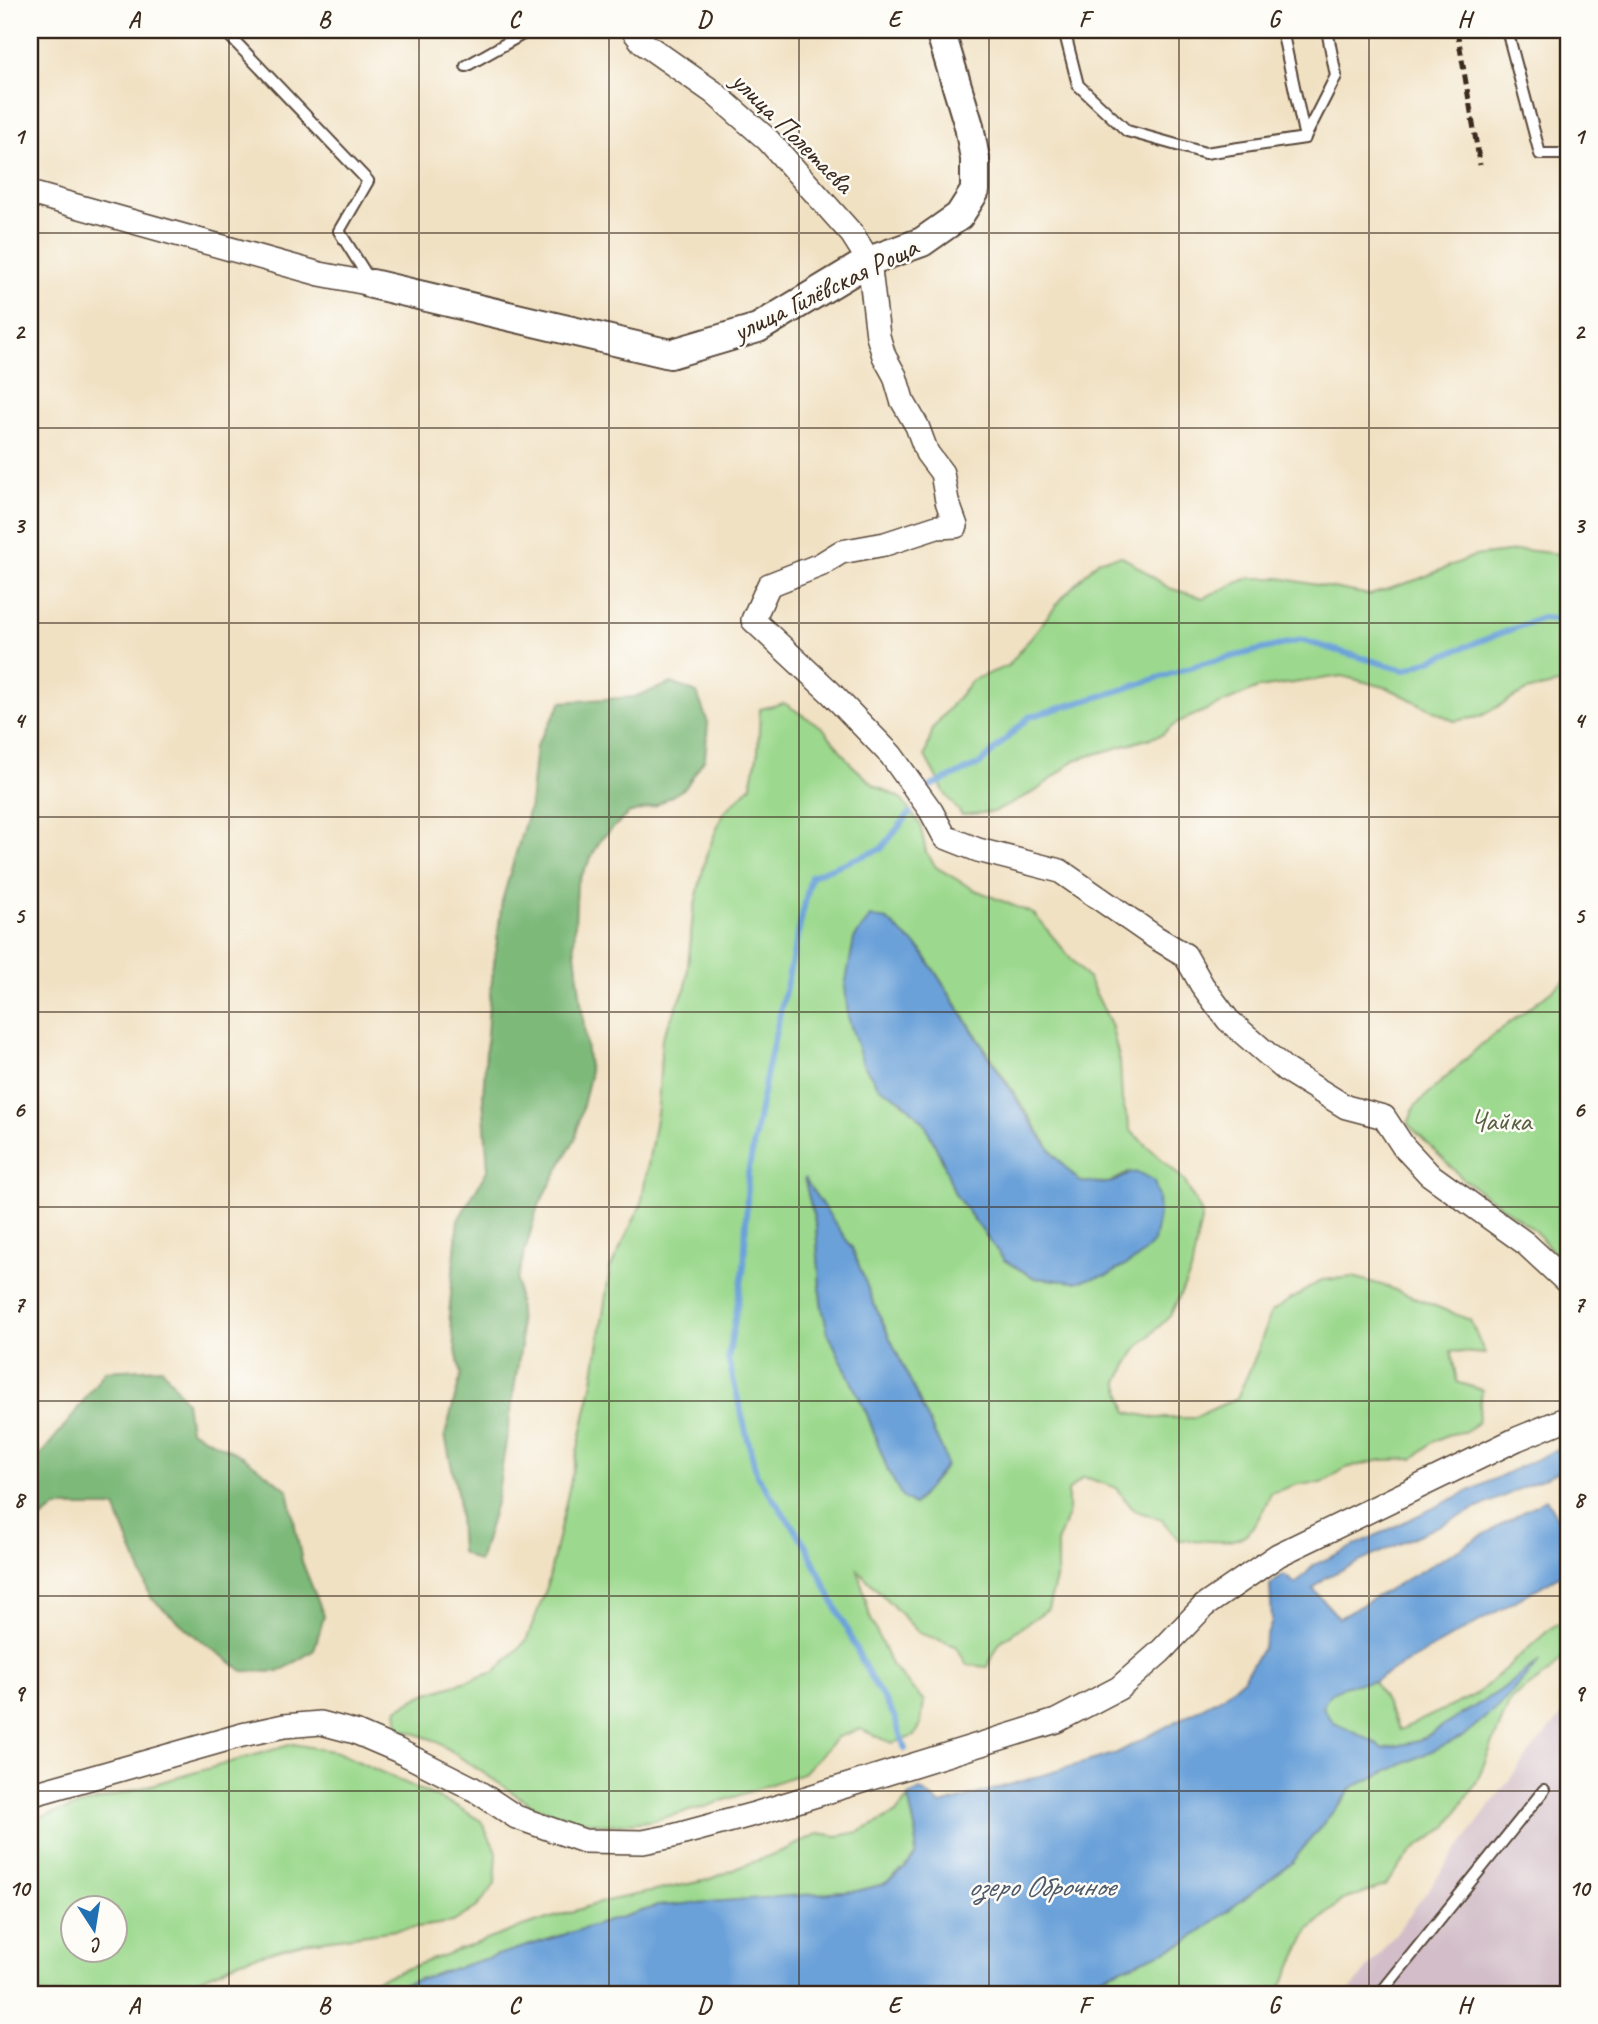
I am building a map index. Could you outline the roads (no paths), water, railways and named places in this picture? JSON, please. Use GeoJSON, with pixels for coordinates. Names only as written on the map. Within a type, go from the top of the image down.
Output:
{"type":"FeatureCollection","features":[{"type":"Feature","properties":{"kind":"street","name":"улица Полетаева"},"geometry":{"type":"LineString","coordinates":[[633,30],[643,43],[713,92],[768,140],[852,234],[869,261]]}},
{"type":"Feature","properties":{"kind":"street","name":"улица Гилёвская Роща"},"geometry":{"type":"LineString","coordinates":[[372,284],[670,354],[758,328],[869,261],[922,242],[959,216],[975,191],[975,159],[969,127],[940,30]]}},
{"type":"Feature","properties":{"kind":"street"},"geometry":{"type":"LineString","coordinates":[[30,193],[320,274],[372,284]]}},
{"type":"Feature","properties":{"kind":"street"},"geometry":{"type":"LineString","coordinates":[[869,261],[878,336],[884,356],[927,453],[942,473],[956,526],[937,527],[885,544],[841,552],[820,565],[769,586],[753,620],[831,693],[891,755],[945,837],[978,850],[1060,871],[1154,937],[1185,955],[1202,985],[1228,1020],[1286,1070],[1346,1107],[1384,1117],[1403,1146],[1429,1174],[1525,1243],[1568,1283]]}},
{"type":"Feature","properties":{"kind":"street"},"geometry":{"type":"LineString","coordinates":[[30,1795],[242,1735],[284,1726],[321,1723],[355,1732],[397,1750],[472,1788],[516,1817],[584,1841],[643,1842],[673,1836],[758,1813],[1056,1721],[1119,1688],[1160,1652],[1204,1606],[1278,1555],[1517,1439],[1568,1418]]}},
{"type":"Feature","properties":{"kind":"lane"},"geometry":{"type":"LineString","coordinates":[[224,30],[368,181],[339,231],[372,284]]}},
{"type":"Feature","properties":{"kind":"lane"},"geometry":{"type":"LineString","coordinates":[[466,66],[530,30]]}},
{"type":"Feature","properties":{"kind":"lane"},"geometry":{"type":"LineString","coordinates":[[1064,30],[1077,85],[1128,131],[1205,153],[1305,138]]}},
{"type":"Feature","properties":{"kind":"lane"},"geometry":{"type":"LineString","coordinates":[[1282,30],[1305,138]]}},
{"type":"Feature","properties":{"kind":"lane"},"geometry":{"type":"LineString","coordinates":[[1305,138],[1336,76],[1327,30]]}},
{"type":"Feature","properties":{"kind":"lane"},"geometry":{"type":"LineString","coordinates":[[1507,30],[1540,154],[1568,154]]}},
{"type":"Feature","properties":{"kind":"lane"},"geometry":{"type":"LineString","coordinates":[[1380,1994],[1544,1790]]}},
{"type":"Feature","properties":{"kind":"water"},"geometry":{"type":"Polygon","coordinates":[[[870,917],[887,920],[921,950],[1031,1122],[1055,1156],[1080,1182],[1108,1183],[1134,1172],[1154,1181],[1159,1215],[1154,1242],[1137,1259],[1108,1275],[1075,1282],[1035,1278],[1004,1260],[955,1194],[924,1122],[902,1101],[878,1086],[863,1064],[848,1017],[845,986],[854,939],[870,917]]]}},
{"type":"Feature","properties":{"kind":"water"},"geometry":{"type":"Polygon","coordinates":[[[804,1178],[852,1248],[874,1304],[944,1454],[946,1466],[914,1505],[903,1498],[888,1471],[867,1414],[828,1333],[821,1302],[816,1226],[804,1178]]]}},
{"type":"Feature","properties":{"kind":"water","name":"озеро Оброчное"},"geometry":{"type":"Polygon","coordinates":[[[1568,1444],[1568,1467],[1326,1577],[1313,1589],[1339,1618],[1546,1499],[1559,1521],[1568,1516],[1568,1571],[1374,1681],[1337,1690],[1326,1700],[1323,1707],[1334,1723],[1383,1749],[1419,1741],[1498,1692],[1540,1661],[1499,1706],[1462,1737],[1353,1787],[1291,1863],[1185,1943],[1075,1987],[1043,1994],[370,1994],[658,1906],[857,1891],[884,1884],[904,1869],[915,1856],[917,1837],[908,1797],[920,1790],[941,1805],[1117,1753],[1222,1697],[1244,1678],[1262,1649],[1272,1621],[1270,1585],[1284,1575],[1296,1584],[1314,1565],[1568,1444]]]}},
{"type":"Feature","properties":{"kind":"waterway"},"geometry":{"type":"LineString","coordinates":[[931,786],[980,764],[1029,717],[1194,666],[1301,640],[1404,670],[1542,618],[1568,620]]}},
{"type":"Feature","properties":{"kind":"waterway"},"geometry":{"type":"LineString","coordinates":[[905,1749],[894,1716],[870,1677],[805,1544],[757,1476],[728,1359],[744,1267],[748,1174],[767,1071],[811,876],[881,849],[910,813]]}},
{"type":"Feature","properties":{"kind":"railway"},"geometry":{"type":"LineString","coordinates":[[1457,30],[1480,165]]}},
{"type":"Feature","properties":{"kind":"park label","name":"Чайка"},"geometry":{"type":"Point","coordinates":[1501,1120]}}]}
